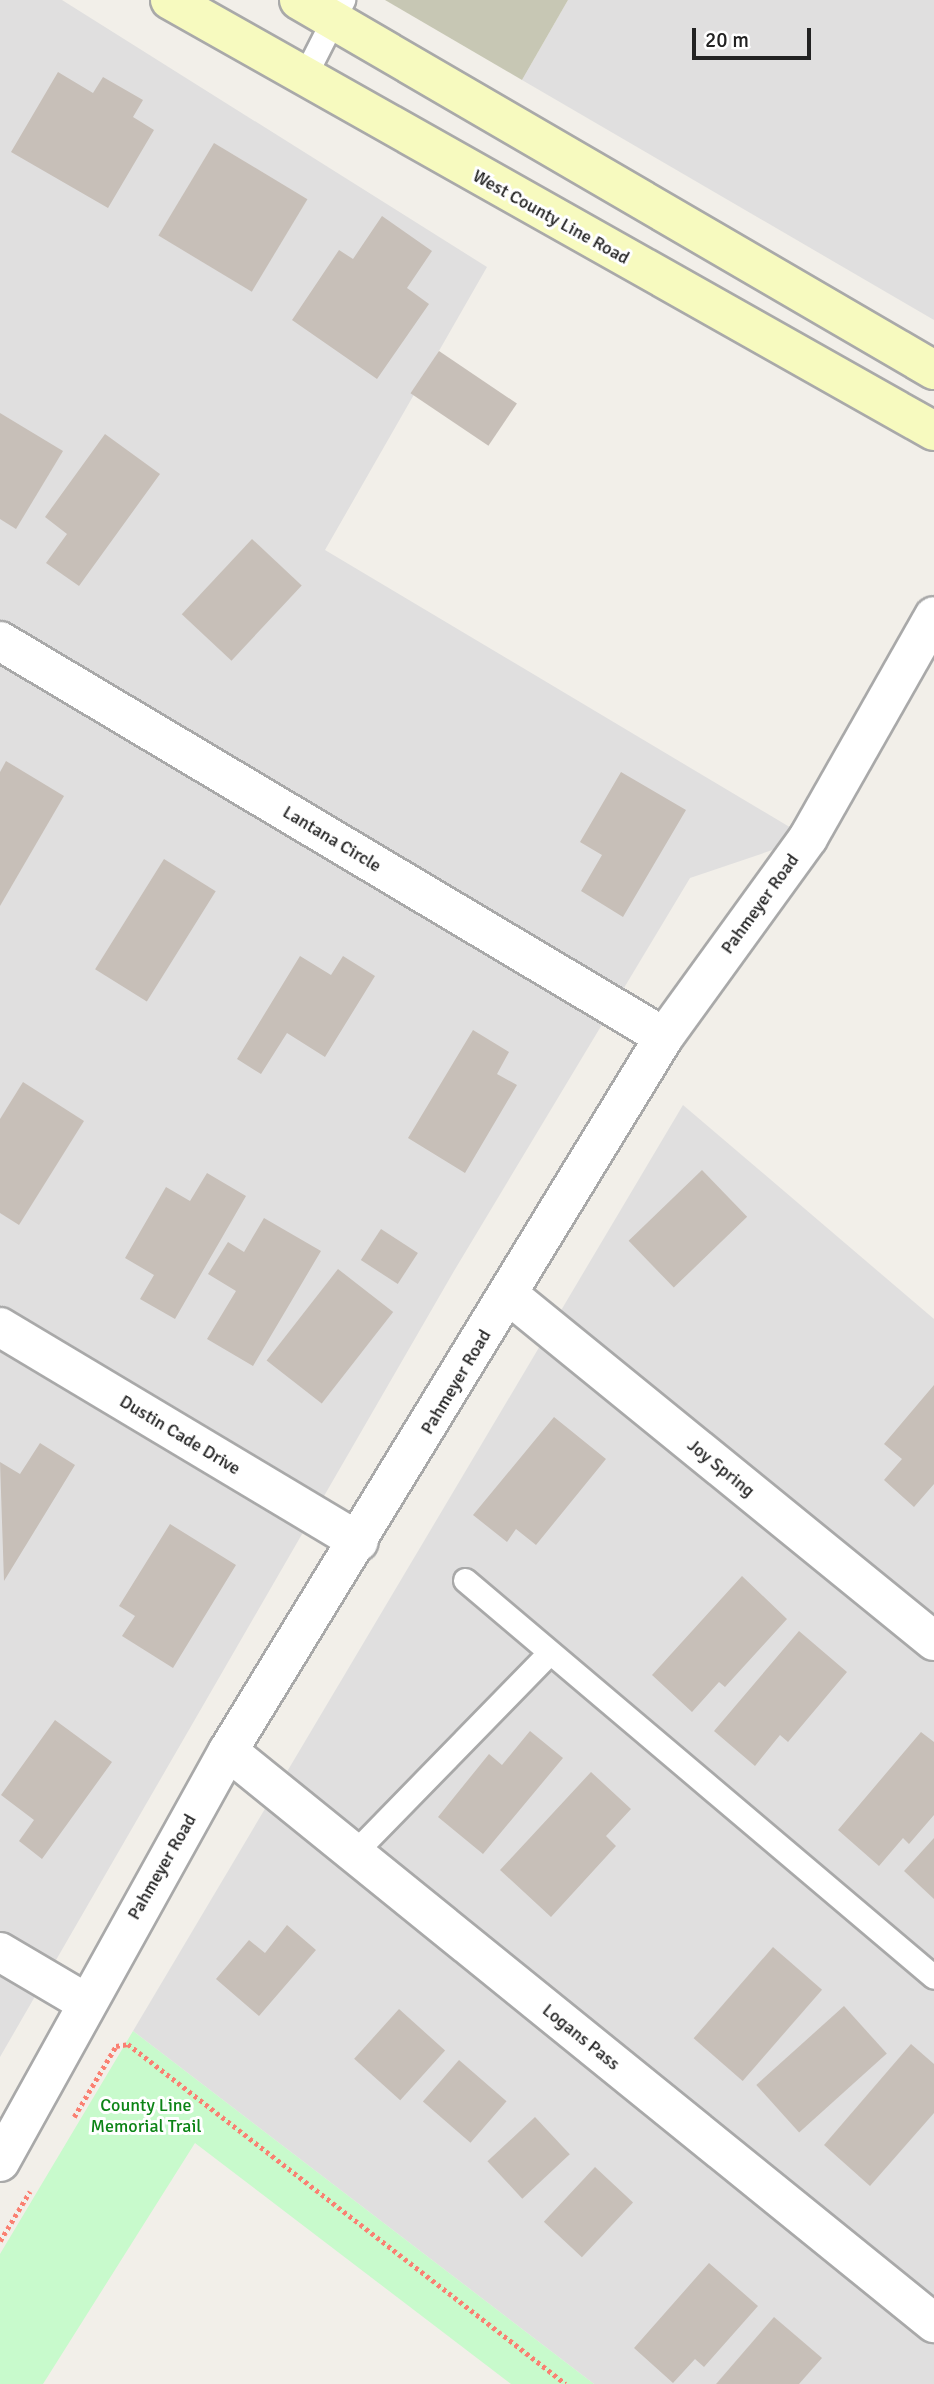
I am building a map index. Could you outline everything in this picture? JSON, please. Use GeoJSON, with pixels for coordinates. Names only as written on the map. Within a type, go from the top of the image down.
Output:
{"type":"FeatureCollection","features":[{"type":"Feature","properties":{"kind":"main road","name":"West County Line Road"},"geometry":{"type":"LineString","coordinates":[[170,0],[303,79],[934,431]]}},
{"type":"Feature","properties":{"kind":"main road"},"geometry":{"type":"LineString","coordinates":[[299,0],[338,10],[934,370]]}},
{"type":"Feature","properties":{"kind":"street","name":"Pahmeyer Road"},"geometry":{"type":"LineString","coordinates":[[0,2162],[85,2002],[228,1751],[359,1542],[664,1037],[808,838],[934,616]]}},
{"type":"Feature","properties":{"kind":"street","name":"Lantana Circle"},"geometry":{"type":"LineString","coordinates":[[0,641],[664,1037]]}},
{"type":"Feature","properties":{"kind":"street","name":"Joy Spring"},"geometry":{"type":"LineString","coordinates":[[509,1295],[934,1641]]}},
{"type":"Feature","properties":{"kind":"street","name":"Dustin Cade Drive"},"geometry":{"type":"LineString","coordinates":[[0,1327],[359,1542]]}},
{"type":"Feature","properties":{"kind":"street","name":"Logans Pass"},"geometry":{"type":"LineString","coordinates":[[228,1751],[934,2323]]}},
{"type":"Feature","properties":{"kind":"street"},"geometry":{"type":"LineString","coordinates":[[0,1952],[85,2002]]}},
{"type":"Feature","properties":{"kind":"lane"},"geometry":{"type":"LineString","coordinates":[[303,79],[338,10]]}},
{"type":"Feature","properties":{"kind":"lane"},"geometry":{"type":"LineString","coordinates":[[465,1580],[548,1654],[934,1977]]}},
{"type":"Feature","properties":{"kind":"lane"},"geometry":{"type":"LineString","coordinates":[[354,1853],[548,1654]]}},
{"type":"Feature","properties":{"kind":"path"},"geometry":{"type":"LineString","coordinates":[[68,2126],[116,2046],[128,2044],[566,2384]]}},
{"type":"Feature","properties":{"kind":"path"},"geometry":{"type":"LineString","coordinates":[[0,2241],[34,2183]]}},
{"type":"Feature","properties":{"kind":"shaded area"},"geometry":{"type":"Polygon","coordinates":[[[0,0],[62,0],[487,267],[325,550],[808,838],[690,878],[454,1271],[0,2057],[0,0]]]}},
{"type":"Feature","properties":{"kind":"shaded area"},"geometry":{"type":"Polygon","coordinates":[[[385,0],[568,0],[522,80],[385,0]]]}},
{"type":"Feature","properties":{"kind":"shaded area"},"geometry":{"type":"Polygon","coordinates":[[[568,0],[934,0],[934,320],[522,80],[568,0]]]}},
{"type":"Feature","properties":{"kind":"shaded area"},"geometry":{"type":"Polygon","coordinates":[[[683,1105],[934,1319],[934,2384],[594,2384],[133,2031],[683,1105]]]}},
{"type":"Feature","properties":{"kind":"green space","name":"County Line Memorial Trail"},"geometry":{"type":"Polygon","coordinates":[[[133,2031],[594,2384],[511,2384],[195,2143],[43,2384],[0,2384],[0,2254],[133,2031]]]}},
{"type":"Feature","properties":{"kind":"building"},"geometry":{"type":"Polygon","coordinates":[[[58,72],[93,93],[103,77],[143,100],[133,117],[154,130],[108,208],[11,152],[58,72]]]}},
{"type":"Feature","properties":{"kind":"building"},"geometry":{"type":"Polygon","coordinates":[[[214,143],[307,199],[252,292],[158,236],[214,143]]]}},
{"type":"Feature","properties":{"kind":"building"},"geometry":{"type":"Polygon","coordinates":[[[382,216],[432,251],[407,288],[429,304],[377,379],[292,320],[339,250],[353,259],[382,216]]]}},
{"type":"Feature","properties":{"kind":"building"},"geometry":{"type":"Polygon","coordinates":[[[439,351],[517,404],[488,446],[410,393],[439,351]]]}},
{"type":"Feature","properties":{"kind":"building"},"geometry":{"type":"Polygon","coordinates":[[[0,413],[63,451],[16,529],[0,519],[0,413]]]}},
{"type":"Feature","properties":{"kind":"building"},"geometry":{"type":"Polygon","coordinates":[[[105,434],[160,474],[79,586],[46,563],[67,534],[45,517],[105,434]]]}},
{"type":"Feature","properties":{"kind":"building"},"geometry":{"type":"Polygon","coordinates":[[[252,539],[302,585],[231,661],[182,614],[252,539]]]}},
{"type":"Feature","properties":{"kind":"building"},"geometry":{"type":"Polygon","coordinates":[[[6,761],[64,796],[0,906],[0,772],[6,761]]]}},
{"type":"Feature","properties":{"kind":"building"},"geometry":{"type":"Polygon","coordinates":[[[621,772],[686,810],[623,917],[581,891],[602,855],[580,842],[621,772]]]}},
{"type":"Feature","properties":{"kind":"building"},"geometry":{"type":"Polygon","coordinates":[[[164,859],[216,891],[147,1002],[95,969],[164,859]]]}},
{"type":"Feature","properties":{"kind":"building"},"geometry":{"type":"Polygon","coordinates":[[[300,956],[331,975],[343,956],[375,976],[325,1057],[287,1033],[261,1074],[237,1059],[300,956]]]}},
{"type":"Feature","properties":{"kind":"building"},"geometry":{"type":"Polygon","coordinates":[[[473,1030],[509,1052],[497,1074],[517,1085],[465,1173],[408,1138],[473,1030]]]}},
{"type":"Feature","properties":{"kind":"building"},"geometry":{"type":"Polygon","coordinates":[[[23,1082],[84,1121],[19,1225],[0,1213],[0,1119],[23,1082]]]}},
{"type":"Feature","properties":{"kind":"building"},"geometry":{"type":"Polygon","coordinates":[[[702,1170],[747,1217],[674,1288],[629,1241],[702,1170]]]}},
{"type":"Feature","properties":{"kind":"building"},"geometry":{"type":"Polygon","coordinates":[[[207,1173],[246,1196],[175,1319],[140,1299],[154,1275],[125,1258],[166,1187],[190,1201],[207,1173]]]}},
{"type":"Feature","properties":{"kind":"building"},"geometry":{"type":"Polygon","coordinates":[[[264,1218],[321,1251],[253,1366],[207,1339],[236,1291],[208,1274],[228,1242],[244,1252],[264,1218]]]}},
{"type":"Feature","properties":{"kind":"building"},"geometry":{"type":"Polygon","coordinates":[[[381,1229],[418,1253],[398,1284],[361,1260],[381,1229]]]}},
{"type":"Feature","properties":{"kind":"building"},"geometry":{"type":"Polygon","coordinates":[[[338,1269],[393,1312],[322,1404],[267,1360],[338,1269]]]}},
{"type":"Feature","properties":{"kind":"building"},"geometry":{"type":"Polygon","coordinates":[[[934,1385],[934,1484],[914,1507],[884,1480],[902,1459],[884,1444],[934,1385]]]}},
{"type":"Feature","properties":{"kind":"building"},"geometry":{"type":"Polygon","coordinates":[[[554,1417],[606,1459],[536,1545],[516,1529],[507,1542],[473,1515],[554,1417]]]}},
{"type":"Feature","properties":{"kind":"building"},"geometry":{"type":"Polygon","coordinates":[[[40,1443],[75,1465],[4,1581],[0,1462],[20,1474],[40,1443]]]}},
{"type":"Feature","properties":{"kind":"building"},"geometry":{"type":"Polygon","coordinates":[[[170,1524],[236,1565],[173,1668],[122,1636],[135,1616],[119,1606],[170,1524]]]}},
{"type":"Feature","properties":{"kind":"building"},"geometry":{"type":"Polygon","coordinates":[[[742,1576],[787,1619],[725,1687],[719,1682],[692,1712],[652,1675],[742,1576]]]}},
{"type":"Feature","properties":{"kind":"building"},"geometry":{"type":"Polygon","coordinates":[[[799,1631],[847,1672],[788,1742],[780,1735],[755,1766],[714,1731],[799,1631]]]}},
{"type":"Feature","properties":{"kind":"building"},"geometry":{"type":"Polygon","coordinates":[[[55,1720],[112,1762],[42,1859],[19,1841],[34,1820],[1,1795],[55,1720]]]}},
{"type":"Feature","properties":{"kind":"building"},"geometry":{"type":"Polygon","coordinates":[[[530,1731],[563,1758],[483,1854],[438,1817],[489,1754],[502,1765],[530,1731]]]}},
{"type":"Feature","properties":{"kind":"building"},"geometry":{"type":"Polygon","coordinates":[[[921,1732],[934,1742],[934,1815],[909,1844],[903,1838],[879,1866],[838,1830],[921,1732]]]}},
{"type":"Feature","properties":{"kind":"building"},"geometry":{"type":"Polygon","coordinates":[[[591,1772],[631,1809],[606,1836],[616,1846],[551,1917],[500,1870],[591,1772]]]}},
{"type":"Feature","properties":{"kind":"building"},"geometry":{"type":"Polygon","coordinates":[[[934,1838],[934,1899],[904,1871],[934,1838]]]}},
{"type":"Feature","properties":{"kind":"building"},"geometry":{"type":"Polygon","coordinates":[[[287,1925],[316,1950],[259,2016],[216,1979],[249,1940],[265,1953],[287,1925]]]}},
{"type":"Feature","properties":{"kind":"building"},"geometry":{"type":"Polygon","coordinates":[[[773,1947],[822,1990],[743,2081],[694,2038],[773,1947]]]}},
{"type":"Feature","properties":{"kind":"building"},"geometry":{"type":"Polygon","coordinates":[[[844,2006],[887,2054],[799,2133],[756,2085],[844,2006]]]}},
{"type":"Feature","properties":{"kind":"building"},"geometry":{"type":"Polygon","coordinates":[[[399,2009],[445,2050],[400,2100],[354,2059],[399,2009]]]}},
{"type":"Feature","properties":{"kind":"building"},"geometry":{"type":"Polygon","coordinates":[[[911,2044],[934,2064],[934,2113],[870,2186],[824,2145],[911,2044]]]}},
{"type":"Feature","properties":{"kind":"building"},"geometry":{"type":"Polygon","coordinates":[[[459,2060],[507,2101],[470,2143],[423,2102],[459,2060]]]}},
{"type":"Feature","properties":{"kind":"building"},"geometry":{"type":"Polygon","coordinates":[[[535,2117],[570,2154],[522,2199],[487,2161],[535,2117]]]}},
{"type":"Feature","properties":{"kind":"building"},"geometry":{"type":"Polygon","coordinates":[[[595,2167],[633,2202],[582,2257],[544,2222],[595,2167]]]}},
{"type":"Feature","properties":{"kind":"building"},"geometry":{"type":"Polygon","coordinates":[[[709,2263],[758,2306],[704,2367],[695,2359],[673,2383],[634,2348],[709,2263]]]}},
{"type":"Feature","properties":{"kind":"building"},"geometry":{"type":"Polygon","coordinates":[[[774,2317],[822,2358],[799,2384],[716,2384],[774,2317]]]}}]}
